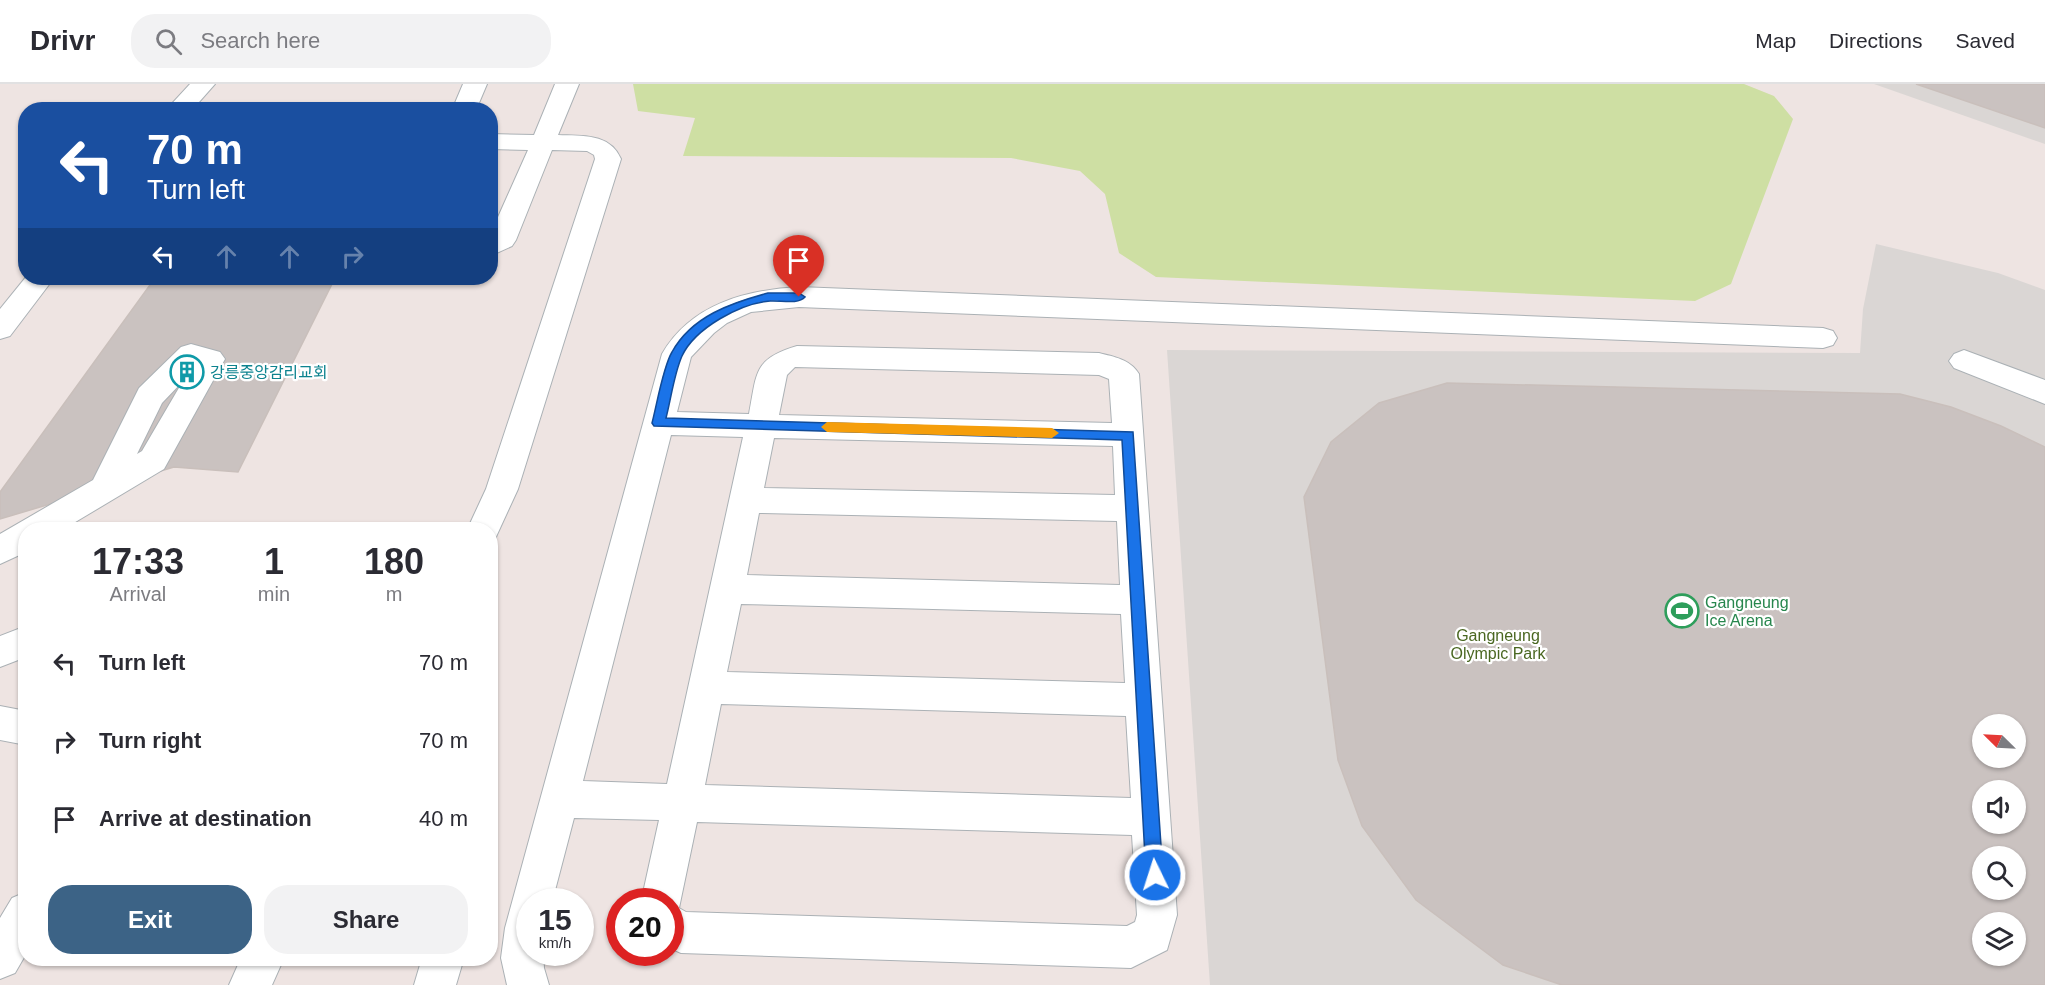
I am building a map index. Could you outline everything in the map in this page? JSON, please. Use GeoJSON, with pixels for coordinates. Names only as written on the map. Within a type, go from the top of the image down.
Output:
{"type":"FeatureCollection","features":[{"type":"Feature","properties":{"kind":"street"},"geometry":{"type":"LineString","coordinates":[[186,102],[203,84]]}},
{"type":"Feature","properties":{"kind":"street"},"geometry":{"type":"LineString","coordinates":[[467,102],[475,84]]}},
{"type":"Feature","properties":{"kind":"street"},"geometry":{"type":"LineString","coordinates":[[498,242],[502,240],[567,84]]}},
{"type":"Feature","properties":{"kind":"street"},"geometry":{"type":"LineString","coordinates":[[487,522],[502,489],[608,159],[605,151],[592,144],[498,141]]}},
{"type":"Feature","properties":{"kind":"street"},"geometry":{"type":"LineString","coordinates":[[0,329],[35,285]]}},
{"type":"Feature","properties":{"kind":"street"},"geometry":{"type":"LineString","coordinates":[[536,888],[677,354],[692,336],[713,317],[739,304],[768,297],[1823,338]]}},
{"type":"Feature","properties":{"kind":"street"},"geometry":{"type":"LineString","coordinates":[[664,888],[773,370],[785,360],[797,356],[809,356],[1099,364],[1114,368],[1124,374],[1157,915],[1152,935],[1131,947],[684,932]]}},
{"type":"Feature","properties":{"kind":"street"},"geometry":{"type":"LineString","coordinates":[[1964,361],[2045,393]]}},
{"type":"Feature","properties":{"kind":"street"},"geometry":{"type":"LineString","coordinates":[[658,423],[1128,435]]}},
{"type":"Feature","properties":{"kind":"street"},"geometry":{"type":"LineString","coordinates":[[48,522],[104,489]]}},
{"type":"Feature","properties":{"kind":"street"},"geometry":{"type":"LineString","coordinates":[[745,500],[1132,508]]}},
{"type":"Feature","properties":{"kind":"street"},"geometry":{"type":"LineString","coordinates":[[0,550],[18,540]]}},
{"type":"Feature","properties":{"kind":"street"},"geometry":{"type":"LineString","coordinates":[[726,589],[1138,600]]}},
{"type":"Feature","properties":{"kind":"street"},"geometry":{"type":"LineString","coordinates":[[0,652],[18,644]]}},
{"type":"Feature","properties":{"kind":"street"},"geometry":{"type":"LineString","coordinates":[[705,687],[1143,700]]}},
{"type":"Feature","properties":{"kind":"street"},"geometry":{"type":"LineString","coordinates":[[0,723],[18,726]]}},
{"type":"Feature","properties":{"kind":"street"},"geometry":{"type":"LineString","coordinates":[[559,799],[1151,817]]}},
{"type":"Feature","properties":{"kind":"street"},"geometry":{"type":"LineString","coordinates":[[0,958],[18,926]]}},
{"type":"Feature","properties":{"kind":"street"},"geometry":{"type":"LineString","coordinates":[[250,985],[259,966]]}},
{"type":"Feature","properties":{"kind":"street"},"geometry":{"type":"LineString","coordinates":[[435,985],[441,966]]}},
{"type":"Feature","properties":{"kind":"street"},"geometry":{"type":"LineString","coordinates":[[523,966],[523,975],[528,985]]}},
{"type":"Feature","properties":{"kind":"green space"},"geometry":{"type":"Polygon","coordinates":[[[633,84],[1744,84],[1774,96],[1793,119],[1731,284],[1695,301],[1156,277],[1119,253],[1105,194],[1080,171],[1011,158],[683,156],[695,118],[638,111],[633,84]]]}},
{"type":"Feature","properties":{"kind":"shaded area"},"geometry":{"type":"Polygon","coordinates":[[[1874,84],[1916,84],[2045,128],[2045,144],[1874,84]]]}},
{"type":"Feature","properties":{"kind":"shaded area"},"geometry":{"type":"Polygon","coordinates":[[[1876,244],[1998,273],[2045,290],[2045,447],[2001,426],[1951,407],[1900,394],[1447,383],[1379,403],[1331,442],[1304,497],[1338,760],[1362,826],[1416,900],[1503,965],[1562,985],[1210,985],[1167,350],[1860,353],[1863,309],[1876,244]]]}},
{"type":"Feature","properties":{"kind":"building"},"geometry":{"type":"Polygon","coordinates":[[[1916,84],[2045,84],[2045,128],[1916,84]]]}},
{"type":"Feature","properties":{"kind":"building","name":"강릉중앙감리교회"},"geometry":{"type":"Polygon","coordinates":[[[150,285],[332,285],[238,472],[174,467],[0,519],[0,492],[150,285]]]}},
{"type":"Feature","properties":{"kind":"building","name":"Gangneung Ice Arena"},"geometry":{"type":"Polygon","coordinates":[[[1447,383],[1900,394],[1951,407],[2001,426],[2045,447],[2045,985],[1562,985],[1503,965],[1416,900],[1362,826],[1338,760],[1304,497],[1331,442],[1379,403],[1447,383]]]}},
{"type":"Feature","properties":{"kind":"slow traffic"},"geometry":{"type":"LineString","coordinates":[[827,427],[1052,433]]}},
{"type":"Feature","properties":{"kind":"place","name":"강릉중앙감리교회"},"geometry":{"type":"Point","coordinates":[187,372]}},
{"type":"Feature","properties":{"kind":"place","name":"Gangneung Ice Arena"},"geometry":{"type":"Point","coordinates":[1682,611]}},
{"type":"Feature","properties":{"kind":"route"},"geometry":{"type":"LineString","coordinates":[[799,297],[768,297],[739,304],[713,317],[692,336],[677,354],[658,423],[1128,435],[1155,875]]}},
{"type":"Feature","properties":{"kind":"park label","name":"Gangneung Olympic Park"},"geometry":{"type":"Point","coordinates":[1498,644]}}]}
